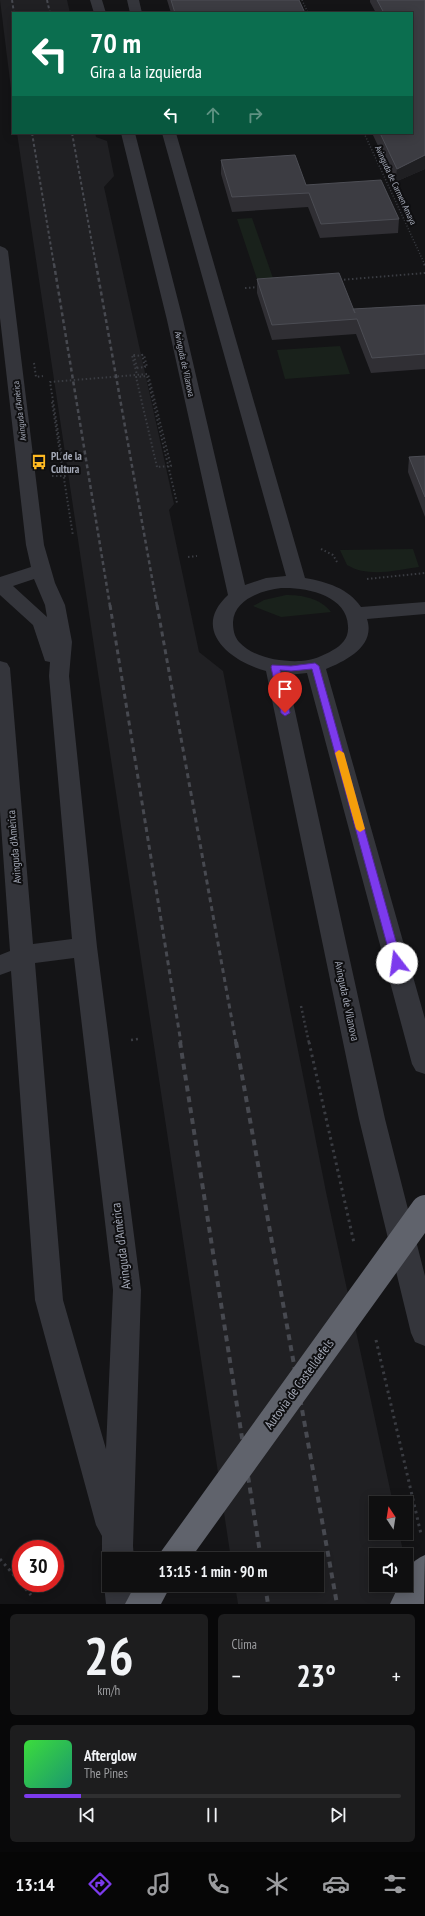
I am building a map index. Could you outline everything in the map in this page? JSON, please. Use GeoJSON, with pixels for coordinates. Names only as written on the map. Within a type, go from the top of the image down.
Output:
{"type":"FeatureCollection","features":[{"type":"Feature","properties":{"kind":"highway","name":"Autovia de Castelldefels"},"geometry":{"type":"LineString","coordinates":[[178,1552],[425,1209]]}},
{"type":"Feature","properties":{"kind":"highway"},"geometry":{"type":"LineString","coordinates":[[406,1604],[425,1571]]}},
{"type":"Feature","properties":{"kind":"highway"},"geometry":{"type":"LineString","coordinates":[[141,1604],[150,1592]]}},
{"type":"Feature","properties":{"kind":"street"},"geometry":{"type":"LineString","coordinates":[[96,0],[100,12]]}},
{"type":"Feature","properties":{"kind":"street"},"geometry":{"type":"LineString","coordinates":[[133,0],[136,12]]}},
{"type":"Feature","properties":{"kind":"street","name":"Avinguda de Vilanova"},"geometry":{"type":"LineString","coordinates":[[128,134],[175,320],[238,596]]}},
{"type":"Feature","properties":{"kind":"street"},"geometry":{"type":"LineString","coordinates":[[169,134],[297,582]]}},
{"type":"Feature","properties":{"kind":"street","name":"Avinguda d'Amèrica"},"geometry":{"type":"LineString","coordinates":[[0,251],[35,545],[40,570],[55,605],[62,642],[59,676],[85,947],[127,1290],[118,1552]]}},
{"type":"Feature","properties":{"kind":"street","name":"Avinguda d'Amèrica"},"geometry":{"type":"LineString","coordinates":[[40,570],[0,584],[42,623],[59,676]]}},
{"type":"Feature","properties":{"kind":"street"},"geometry":{"type":"LineString","coordinates":[[297,582],[316,585],[336,593],[346,600],[356,614],[359,629],[355,642],[342,654],[315,666],[291,668],[275,667],[253,660],[232,646],[223,631],[222,623],[227,608],[238,596],[262,586],[274,583],[297,582]]}},
{"type":"Feature","properties":{"kind":"street"},"geometry":{"type":"LineString","coordinates":[[356,614],[425,608]]}},
{"type":"Feature","properties":{"kind":"street"},"geometry":{"type":"LineString","coordinates":[[315,666],[425,1064]]}},
{"type":"Feature","properties":{"kind":"street","name":"Avinguda de Vilanova"},"geometry":{"type":"LineString","coordinates":[[275,667],[372,1119],[425,1333]]}},
{"type":"Feature","properties":{"kind":"street","name":"Avinguda d'Amèrica"},"geometry":{"type":"LineString","coordinates":[[0,668],[11,961],[49,1300],[118,1552]]}},
{"type":"Feature","properties":{"kind":"street"},"geometry":{"type":"LineString","coordinates":[[11,961],[85,947]]}},
{"type":"Feature","properties":{"kind":"street"},"geometry":{"type":"LineString","coordinates":[[121,1592],[122,1604]]}},
{"type":"Feature","properties":{"kind":"path"},"geometry":{"type":"LineString","coordinates":[[302,0],[308,12]]}},
{"type":"Feature","properties":{"kind":"path","name":"Avinguda de Carmen Amaya"},"geometry":{"type":"LineString","coordinates":[[364,134],[425,266]]}},
{"type":"Feature","properties":{"kind":"path"},"geometry":{"type":"LineString","coordinates":[[338,281],[425,273]]}},
{"type":"Feature","properties":{"kind":"path"},"geometry":{"type":"LineString","coordinates":[[214,291],[266,286]]}},
{"type":"Feature","properties":{"kind":"path"},"geometry":{"type":"LineString","coordinates":[[137,375],[132,355],[142,354],[144,361],[145,367],[137,368],[134,356],[139,356],[144,355],[147,367]]}},
{"type":"Feature","properties":{"kind":"path"},"geometry":{"type":"LineString","coordinates":[[34,363],[36,377],[43,376]]}},
{"type":"Feature","properties":{"kind":"path"},"geometry":{"type":"LineString","coordinates":[[52,476],[65,476],[50,382],[148,374],[171,466],[157,467],[136,377],[147,376],[177,503]]}},
{"type":"Feature","properties":{"kind":"path"},"geometry":{"type":"LineString","coordinates":[[49,384],[73,536]]}},
{"type":"Feature","properties":{"kind":"path"},"geometry":{"type":"LineString","coordinates":[[317,547],[333,555],[338,565]]}},
{"type":"Feature","properties":{"kind":"path"},"geometry":{"type":"LineString","coordinates":[[361,578],[380,580],[425,573]]}},
{"type":"Feature","properties":{"kind":"path"},"geometry":{"type":"LineString","coordinates":[[0,1559],[31,1595]]}},
{"type":"Feature","properties":{"kind":"shaded area"},"geometry":{"type":"Polygon","coordinates":[[[0,0],[67,0],[70,12],[12,12],[12,97],[0,0]]]}},
{"type":"Feature","properties":{"kind":"shaded area"},"geometry":{"type":"Polygon","coordinates":[[[17,134],[95,134],[96,137],[107,141],[114,176],[104,187],[174,504],[169,510],[199,652],[223,671],[326,1192],[391,1496],[369,1496],[369,1540],[401,1540],[402,1548],[369,1548],[369,1592],[412,1592],[414,1604],[238,1604],[236,1592],[324,1592],[324,1552],[230,1552],[17,134]]]}},
{"type":"Feature","properties":{"kind":"shaded area"},"geometry":{"type":"Polygon","coordinates":[[[252,218],[274,281],[258,282],[237,219],[252,218]]]}},
{"type":"Feature","properties":{"kind":"shaded area"},"geometry":{"type":"Polygon","coordinates":[[[340,346],[350,374],[285,379],[277,350],[340,346]]]}},
{"type":"Feature","properties":{"kind":"shaded area"},"geometry":{"type":"Polygon","coordinates":[[[413,549],[419,567],[382,572],[364,571],[347,565],[340,550],[413,549]]]}},
{"type":"Feature","properties":{"kind":"shaded area"},"geometry":{"type":"Polygon","coordinates":[[[286,595],[316,600],[327,607],[331,612],[281,617],[253,606],[264,600],[286,595]]]}},
{"type":"Feature","properties":{"kind":"building"},"geometry":{"type":"Polygon","coordinates":[[[171,0],[299,0],[305,12],[175,12],[171,0]]]}},
{"type":"Feature","properties":{"kind":"building"},"geometry":{"type":"Polygon","coordinates":[[[377,0],[425,0],[425,155],[397,169],[380,134],[413,134],[413,12],[383,12],[377,0]]]}},
{"type":"Feature","properties":{"kind":"building"},"geometry":{"type":"Polygon","coordinates":[[[295,155],[306,185],[381,180],[399,219],[321,224],[309,193],[232,197],[221,160],[295,155]]]}},
{"type":"Feature","properties":{"kind":"building"},"geometry":{"type":"Polygon","coordinates":[[[339,273],[353,309],[425,305],[425,354],[372,358],[357,319],[272,325],[257,279],[339,273]]]}},
{"type":"Feature","properties":{"kind":"building"},"geometry":{"type":"Polygon","coordinates":[[[425,456],[425,497],[409,457],[425,456]]]}},
{"type":"Feature","properties":{"kind":"railway"},"geometry":{"type":"LineString","coordinates":[[12,0],[14,12]]}},
{"type":"Feature","properties":{"kind":"railway"},"geometry":{"type":"LineString","coordinates":[[47,0],[50,12]]}},
{"type":"Feature","properties":{"kind":"railway"},"geometry":{"type":"LineString","coordinates":[[32,134],[54,265]]}},
{"type":"Feature","properties":{"kind":"railway"},"geometry":{"type":"LineString","coordinates":[[72,134],[96,265]]}},
{"type":"Feature","properties":{"kind":"railway"},"geometry":{"type":"LineString","coordinates":[[54,264],[110,606]]}},
{"type":"Feature","properties":{"kind":"railway"},"geometry":{"type":"LineString","coordinates":[[96,264],[157,606]]}},
{"type":"Feature","properties":{"kind":"railway"},"geometry":{"type":"LineString","coordinates":[[110,605],[181,1043]]}},
{"type":"Feature","properties":{"kind":"railway"},"geometry":{"type":"LineString","coordinates":[[157,605],[236,1043]]}},
{"type":"Feature","properties":{"kind":"railway"},"geometry":{"type":"LineString","coordinates":[[180,1042],[260,1552]]}},
{"type":"Feature","properties":{"kind":"railway"},"geometry":{"type":"LineString","coordinates":[[236,1042],[337,1604]]}},
{"type":"Feature","properties":{"kind":"railway"},"geometry":{"type":"LineString","coordinates":[[266,1592],[268,1604]]}},
{"type":"Feature","properties":{"kind":"slow traffic"},"geometry":{"type":"LineString","coordinates":[[339,753],[360,829]]}},
{"type":"Feature","properties":{"kind":"place","name":"Pl. de la Cultura"},"geometry":{"type":"Point","coordinates":[39,462]}},
{"type":"Feature","properties":{"kind":"route"},"geometry":{"type":"LineString","coordinates":[[285,713],[275,667],[291,668],[315,666],[397,963]]}}]}
